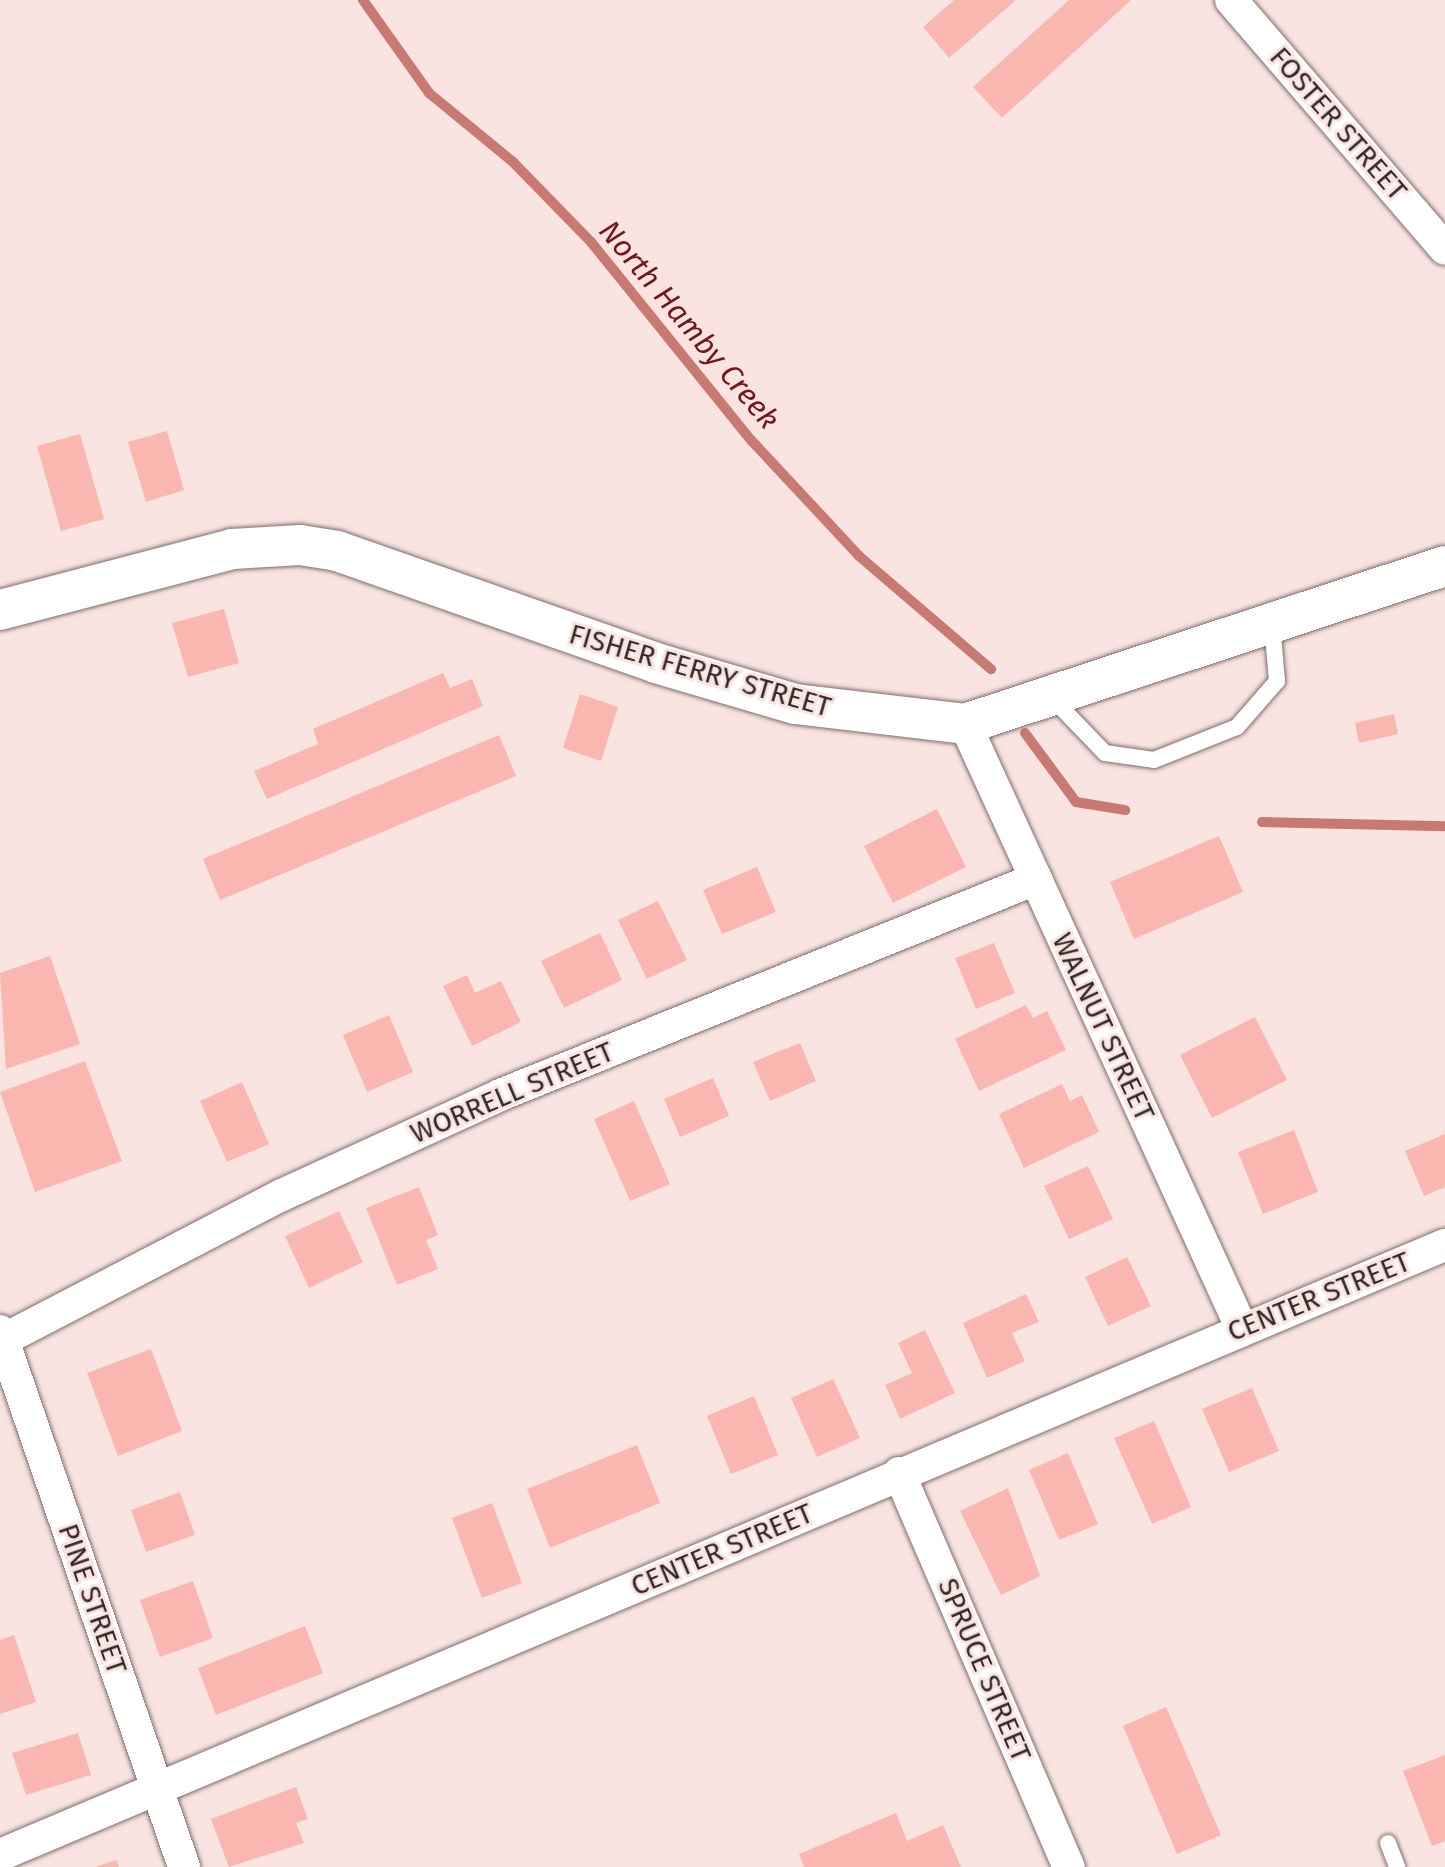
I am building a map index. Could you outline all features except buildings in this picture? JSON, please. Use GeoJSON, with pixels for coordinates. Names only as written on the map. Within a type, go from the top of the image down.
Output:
{"type":"FeatureCollection","features":[{"type":"Feature","properties":{"kind":"street","name":"FOSTER STREET"},"geometry":{"type":"LineString","coordinates":[[1231,0],[1445,249]]}},
{"type":"Feature","properties":{"kind":"street","name":"FISHER FERRY STREET"},"geometry":{"type":"LineString","coordinates":[[0,610],[232,549],[300,545],[795,704],[965,724],[1445,566]]}},
{"type":"Feature","properties":{"kind":"street","name":"WALNUT STREET"},"geometry":{"type":"LineString","coordinates":[[965,724],[1242,1329]]}},
{"type":"Feature","properties":{"kind":"street","name":"WORRELL STREET"},"geometry":{"type":"LineString","coordinates":[[2,1336],[282,1195],[500,1095],[1036,879]]}},
{"type":"Feature","properties":{"kind":"street","name":"CENTER STREET"},"geometry":{"type":"LineString","coordinates":[[0,1855],[159,1794],[899,1473],[1445,1245]]}},
{"type":"Feature","properties":{"kind":"street","name":"PINE STREET"},"geometry":{"type":"LineString","coordinates":[[2,1336],[184,1867]]}},
{"type":"Feature","properties":{"kind":"street","name":"SPRUCE STREET"},"geometry":{"type":"LineString","coordinates":[[899,1473],[1069,1867]]}},
{"type":"Feature","properties":{"kind":"lane"},"geometry":{"type":"LineString","coordinates":[[1050,696],[1105,753],[1154,760],[1237,727],[1277,681],[1272,622]]}},
{"type":"Feature","properties":{"kind":"lane"},"geometry":{"type":"LineString","coordinates":[[1388,1843],[1397,1867]]}},
{"type":"Feature","properties":{"kind":"waterway","name":"North Hamby Creek"},"geometry":{"type":"LineString","coordinates":[[363,0],[429,93],[513,162],[591,242],[751,440],[859,556],[991,669]]}},
{"type":"Feature","properties":{"kind":"waterway","name":"North Hamby Creek"},"geometry":{"type":"LineString","coordinates":[[1025,733],[1076,802],[1125,810]]}},
{"type":"Feature","properties":{"kind":"waterway","name":"North Hamby Creek"},"geometry":{"type":"LineString","coordinates":[[1262,822],[1445,826]]}}]}
